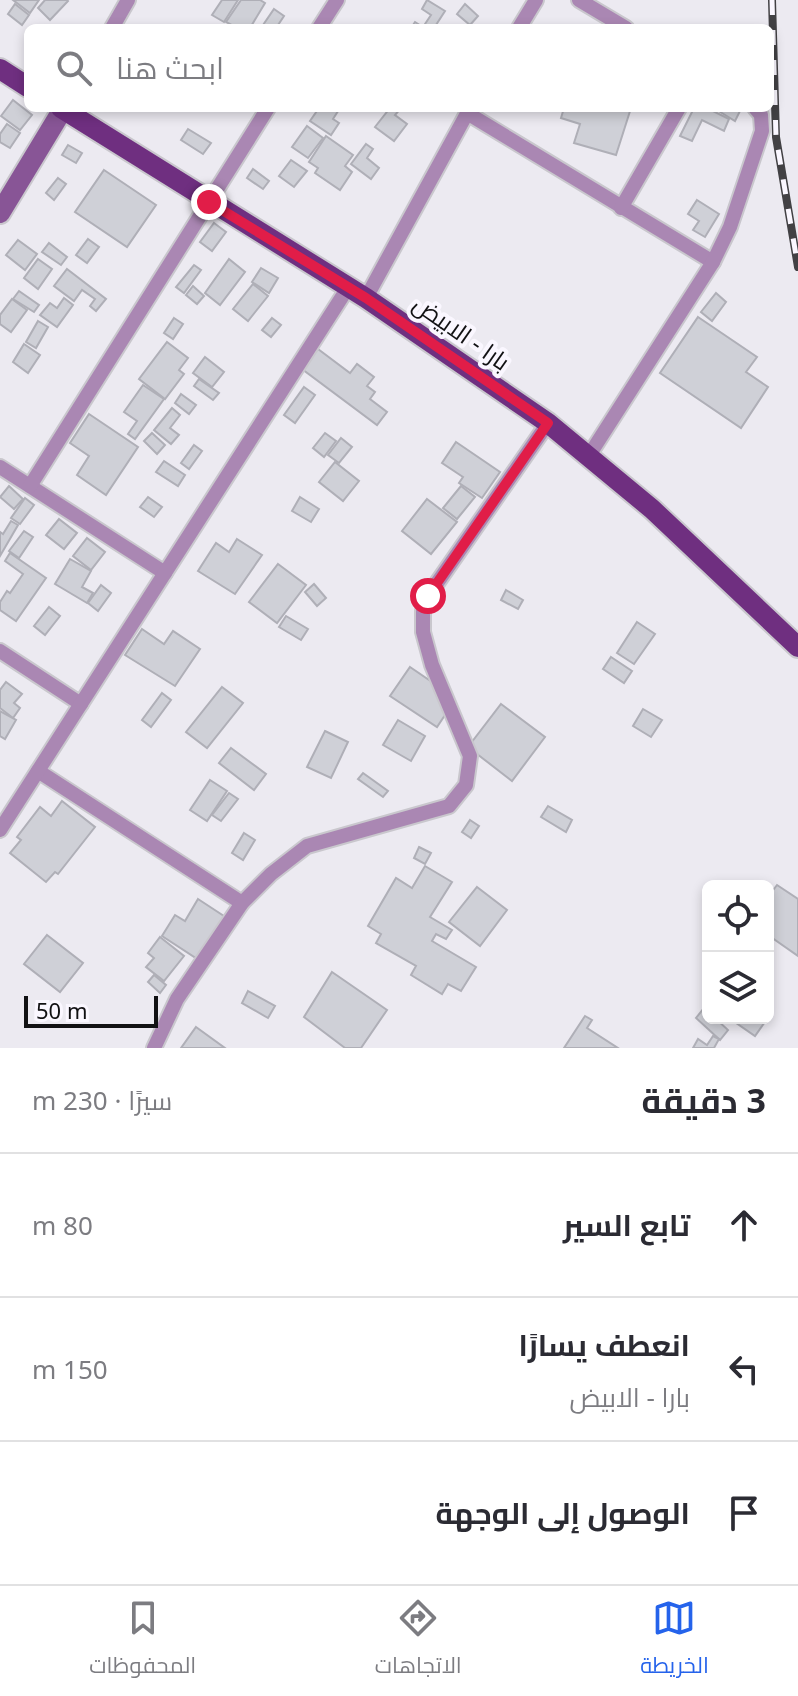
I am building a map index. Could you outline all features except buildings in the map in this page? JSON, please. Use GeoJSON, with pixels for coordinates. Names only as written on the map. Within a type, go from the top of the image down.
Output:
{"type":"FeatureCollection","features":[{"type":"Feature","properties":{"kind":"main road"},"geometry":{"type":"LineString","coordinates":[[0,69],[24,84]]}},
{"type":"Feature","properties":{"kind":"main road"},"geometry":{"type":"LineString","coordinates":[[0,213],[60,112]]}},
{"type":"Feature","properties":{"kind":"main road","name":"بارا - الابيض"},"geometry":{"type":"LineString","coordinates":[[68,112],[349,286],[548,423],[652,509],[798,647]]}},
{"type":"Feature","properties":{"kind":"street"},"geometry":{"type":"LineString","coordinates":[[114,24],[128,0]]}},
{"type":"Feature","properties":{"kind":"street"},"geometry":{"type":"LineString","coordinates":[[322,24],[337,0]]}},
{"type":"Feature","properties":{"kind":"street"},"geometry":{"type":"LineString","coordinates":[[521,24],[536,0]]}},
{"type":"Feature","properties":{"kind":"street"},"geometry":{"type":"LineString","coordinates":[[579,0],[619,24]]}},
{"type":"Feature","properties":{"kind":"street"},"geometry":{"type":"LineString","coordinates":[[30,486],[265,112]]}},
{"type":"Feature","properties":{"kind":"street"},"geometry":{"type":"LineString","coordinates":[[366,298],[468,112]]}},
{"type":"Feature","properties":{"kind":"street"},"geometry":{"type":"LineString","coordinates":[[472,112],[621,208],[713,262]]}},
{"type":"Feature","properties":{"kind":"street"},"geometry":{"type":"LineString","coordinates":[[621,208],[677,112]]}},
{"type":"Feature","properties":{"kind":"street"},"geometry":{"type":"LineString","coordinates":[[588,457],[713,262],[730,227],[762,131],[758,112]]}},
{"type":"Feature","properties":{"kind":"street"},"geometry":{"type":"LineString","coordinates":[[0,830],[349,286]]}},
{"type":"Feature","properties":{"kind":"street"},"geometry":{"type":"LineString","coordinates":[[154,1048],[177,999],[242,903],[271,874],[307,846],[449,806],[466,785],[470,756],[432,665],[423,632],[423,611],[428,596],[548,423]]}},
{"type":"Feature","properties":{"kind":"street"},"geometry":{"type":"LineString","coordinates":[[0,467],[165,573]]}},
{"type":"Feature","properties":{"kind":"street"},"geometry":{"type":"LineString","coordinates":[[0,651],[81,704]]}},
{"type":"Feature","properties":{"kind":"street"},"geometry":{"type":"LineString","coordinates":[[38,771],[242,903]]}},
{"type":"Feature","properties":{"kind":"railway"},"geometry":{"type":"LineString","coordinates":[[772,0],[773,24]]}},
{"type":"Feature","properties":{"kind":"railway"},"geometry":{"type":"LineString","coordinates":[[774,68],[776,137],[798,267]]}},
{"type":"Feature","properties":{"kind":"route"},"geometry":{"type":"LineString","coordinates":[[209,202],[349,286],[548,423],[428,596]]}}]}
